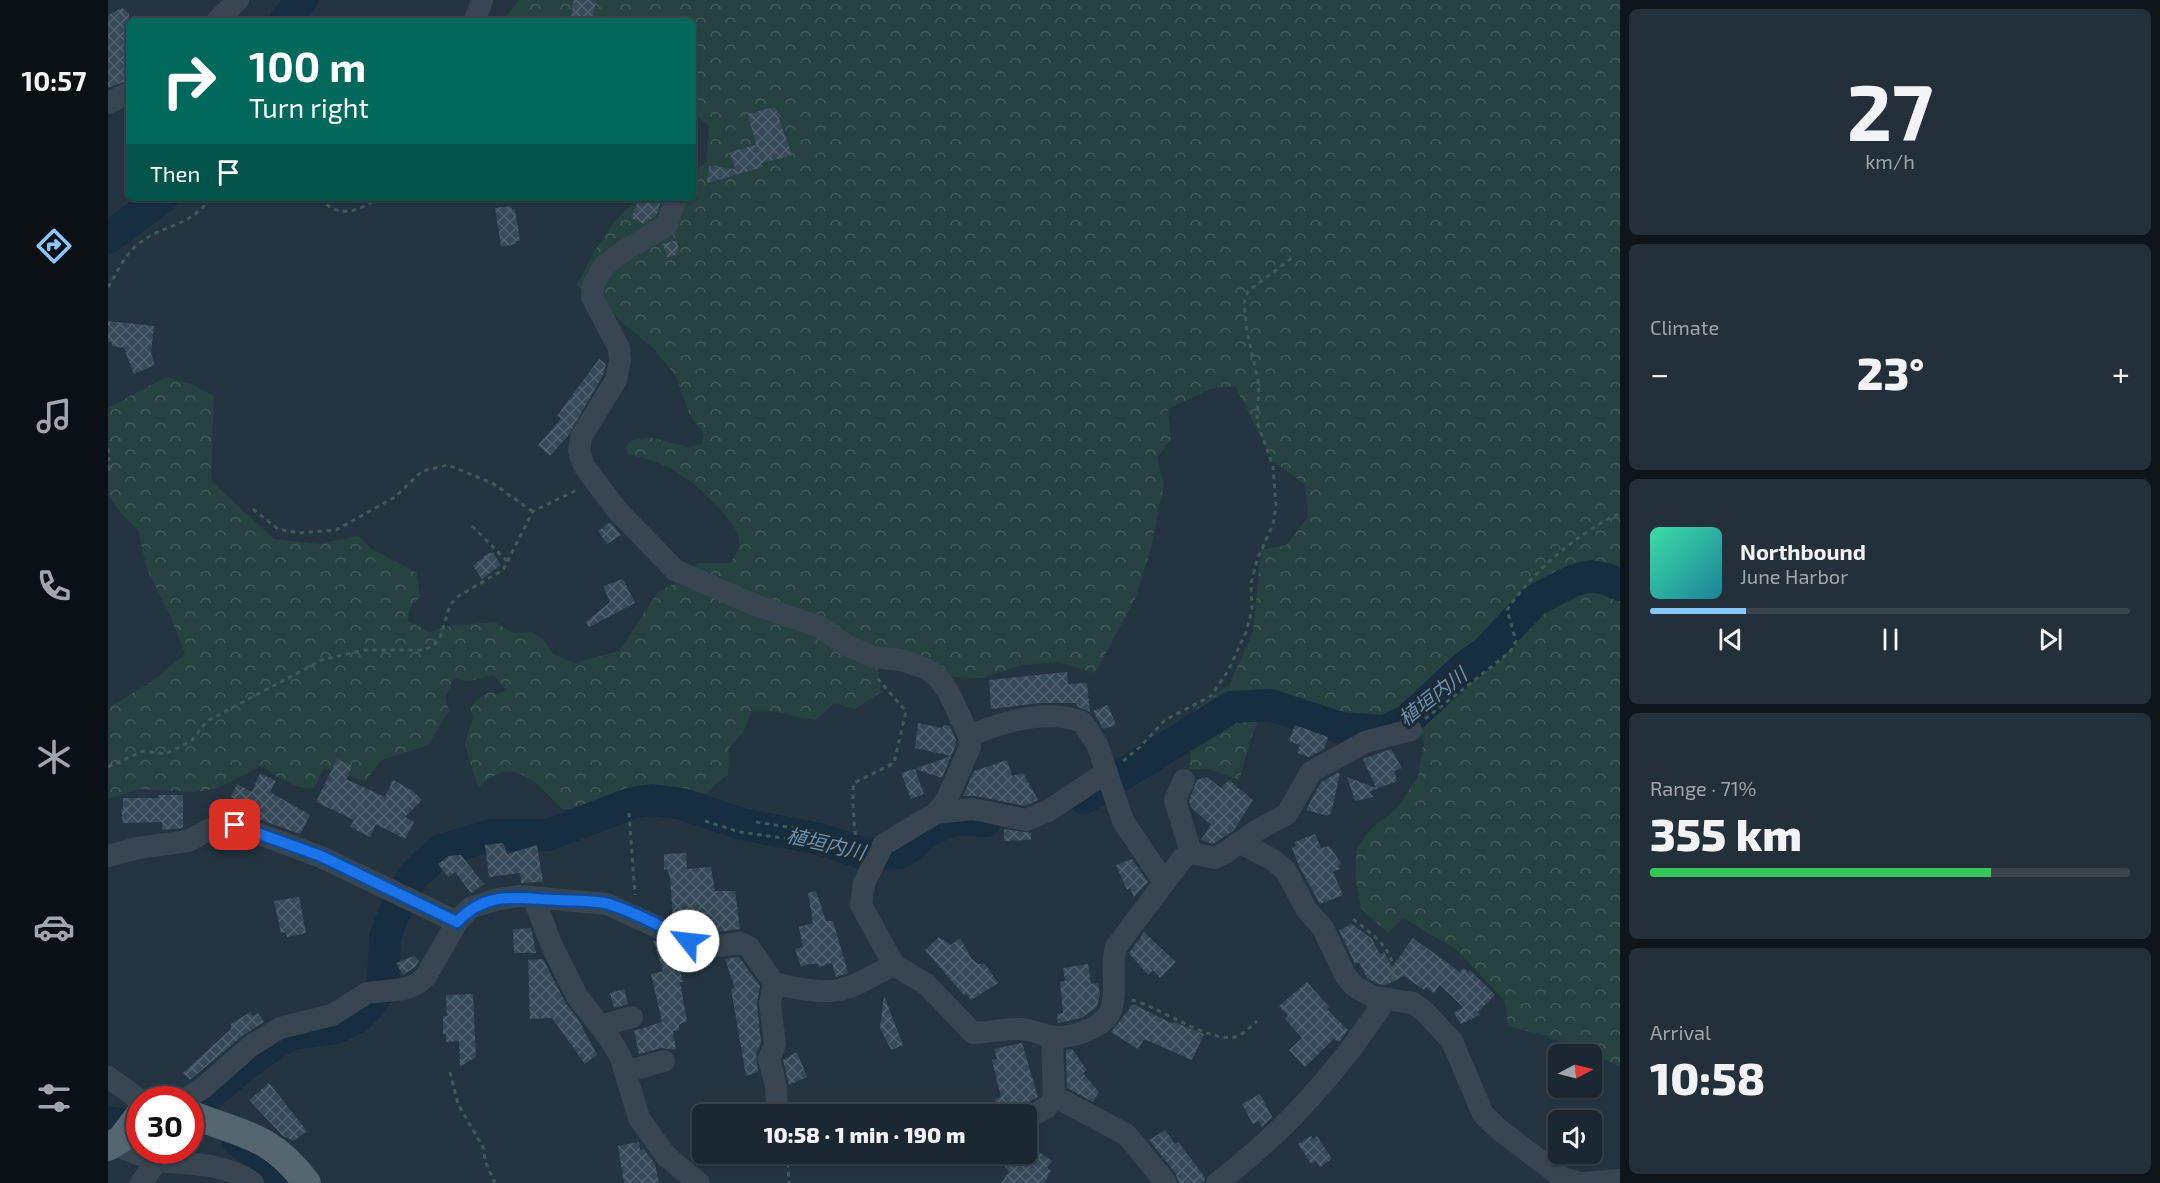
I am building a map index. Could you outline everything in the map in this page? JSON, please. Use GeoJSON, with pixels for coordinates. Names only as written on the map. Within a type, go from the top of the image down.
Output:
{"type":"FeatureCollection","features":[{"type":"Feature","properties":{"kind":"main road"},"geometry":{"type":"LineString","coordinates":[[204,1116],[257,1137],[276,1149],[307,1183]]}},
{"type":"Feature","properties":{"kind":"main road"},"geometry":{"type":"LineString","coordinates":[[114,1143],[126,1127]]}},
{"type":"Feature","properties":{"kind":"street"},"geometry":{"type":"LineString","coordinates":[[219,18],[237,0]]}},
{"type":"Feature","properties":{"kind":"street"},"geometry":{"type":"LineString","coordinates":[[476,18],[482,0]]}},
{"type":"Feature","properties":{"kind":"street"},"geometry":{"type":"LineString","coordinates":[[108,103],[126,94]]}},
{"type":"Feature","properties":{"kind":"street"},"geometry":{"type":"LineString","coordinates":[[675,201],[667,225],[612,259],[604,266],[593,285],[592,297],[616,342],[620,361],[616,380],[581,437],[579,451],[594,481],[617,510],[675,570],[755,605],[818,626],[846,645],[865,653],[926,668],[938,677],[949,693],[969,736],[970,747],[959,773],[946,801],[936,813],[883,845],[864,883],[861,905],[894,965],[926,984],[973,1034],[1020,1029],[1033,1030],[1052,1036],[1096,1028],[1106,1020],[1112,1001],[1112,960],[1116,947],[1152,903],[1164,882],[1191,853]]}},
{"type":"Feature","properties":{"kind":"street"},"geometry":{"type":"LineString","coordinates":[[969,736],[1012,721],[1073,718],[1087,726],[1107,772],[1123,821],[1164,882]]}},
{"type":"Feature","properties":{"kind":"street"},"geometry":{"type":"LineString","coordinates":[[1191,853],[1215,858],[1287,814],[1311,772],[1365,742],[1411,730]]}},
{"type":"Feature","properties":{"kind":"street"},"geometry":{"type":"LineString","coordinates":[[936,813],[972,809],[1026,820],[1048,811],[1107,772]]}},
{"type":"Feature","properties":{"kind":"street"},"geometry":{"type":"LineString","coordinates":[[1184,780],[1174,800],[1191,853]]}},
{"type":"Feature","properties":{"kind":"street"},"geometry":{"type":"LineString","coordinates":[[108,856],[129,849],[188,841],[218,825],[235,825],[321,856],[457,922]]}},
{"type":"Feature","properties":{"kind":"street"},"geometry":{"type":"LineString","coordinates":[[1239,842],[1273,860],[1286,871],[1306,909],[1323,928],[1345,975],[1365,995],[1413,1003],[1441,1028],[1452,1041],[1475,1100],[1497,1128],[1563,1178],[1581,1183],[1620,1180]]}},
{"type":"Feature","properties":{"kind":"street"},"geometry":{"type":"LineString","coordinates":[[204,1087],[252,1047],[280,1028],[332,1015],[367,993],[404,989],[417,984],[429,971],[457,922],[470,908],[483,902],[519,896],[607,904],[636,915],[688,941],[709,947],[741,943],[749,947],[774,983],[825,992],[839,990],[894,965]]}},
{"type":"Feature","properties":{"kind":"street"},"geometry":{"type":"LineString","coordinates":[[534,899],[565,974],[577,996],[621,1059],[639,1118],[666,1156],[699,1183]]}},
{"type":"Feature","properties":{"kind":"street"},"geometry":{"type":"LineString","coordinates":[[774,983],[770,1002],[775,1045],[769,1059],[776,1086],[777,1104]]}},
{"type":"Feature","properties":{"kind":"street"},"geometry":{"type":"LineString","coordinates":[[1217,1183],[1261,1148],[1293,1116],[1347,1054],[1388,1000]]}},
{"type":"Feature","properties":{"kind":"street"},"geometry":{"type":"LineString","coordinates":[[600,1026],[632,1017]]}},
{"type":"Feature","properties":{"kind":"street"},"geometry":{"type":"LineString","coordinates":[[1037,1113],[1047,1107],[1054,1099],[1052,1036]]}},
{"type":"Feature","properties":{"kind":"street"},"geometry":{"type":"LineString","coordinates":[[625,1072],[664,1061]]}},
{"type":"Feature","properties":{"kind":"street"},"geometry":{"type":"LineString","coordinates":[[108,1077],[126,1096]]}},
{"type":"Feature","properties":{"kind":"street"},"geometry":{"type":"LineString","coordinates":[[1054,1099],[1063,1101],[1127,1135],[1166,1183]]}},
{"type":"Feature","properties":{"kind":"street"},"geometry":{"type":"LineString","coordinates":[[141,1183],[155,1164]]}},
{"type":"Feature","properties":{"kind":"street"},"geometry":{"type":"LineString","coordinates":[[184,1164],[240,1173],[253,1183]]}},
{"type":"Feature","properties":{"kind":"path"},"geometry":{"type":"LineString","coordinates":[[108,287],[135,246],[146,238],[183,224],[208,201]]}},
{"type":"Feature","properties":{"kind":"path"},"geometry":{"type":"LineString","coordinates":[[323,201],[334,211],[345,213],[371,201]]}},
{"type":"Feature","properties":{"kind":"path"},"geometry":{"type":"LineString","coordinates":[[1107,772],[1129,758],[1165,720],[1211,696],[1228,671],[1246,632],[1252,610],[1251,584],[1257,560],[1274,524],[1276,507],[1273,466],[1257,422],[1259,385],[1247,331],[1244,303],[1248,291],[1278,266],[1292,258]]}},
{"type":"Feature","properties":{"kind":"path"},"geometry":{"type":"LineString","coordinates":[[108,448],[110,475]]}},
{"type":"Feature","properties":{"kind":"path"},"geometry":{"type":"LineString","coordinates":[[253,509],[278,529],[299,532],[336,530],[395,497],[422,471],[448,465],[492,483],[533,511]]}},
{"type":"Feature","properties":{"kind":"path"},"geometry":{"type":"LineString","coordinates":[[108,767],[143,751],[165,754],[171,751],[192,740],[207,722],[322,660],[364,650],[423,650],[434,645],[440,638],[450,605],[457,597],[496,576],[507,561],[533,511],[594,481]]}},
{"type":"Feature","properties":{"kind":"path"},"geometry":{"type":"LineString","coordinates":[[1411,730],[1510,652],[1516,641],[1507,610],[1517,596],[1576,537],[1620,513]]}},
{"type":"Feature","properties":{"kind":"path"},"geometry":{"type":"LineString","coordinates":[[472,526],[507,561]]}},
{"type":"Feature","properties":{"kind":"path"},"geometry":{"type":"LineString","coordinates":[[856,844],[856,816],[851,792],[854,783],[894,763],[906,711],[872,674],[865,653]]}},
{"type":"Feature","properties":{"kind":"path"},"geometry":{"type":"LineString","coordinates":[[629,813],[636,915]]}},
{"type":"Feature","properties":{"kind":"path"},"geometry":{"type":"LineString","coordinates":[[705,821],[740,832],[811,842],[872,865]]}},
{"type":"Feature","properties":{"kind":"path"},"geometry":{"type":"LineString","coordinates":[[756,822],[812,831],[867,846],[883,845]]}},
{"type":"Feature","properties":{"kind":"path"},"geometry":{"type":"LineString","coordinates":[[1353,919],[1380,941],[1391,955],[1395,968],[1388,1000]]}},
{"type":"Feature","properties":{"kind":"path"},"geometry":{"type":"LineString","coordinates":[[1112,1001],[1134,1000],[1204,1031],[1231,1038],[1240,1035],[1257,1021]]}},
{"type":"Feature","properties":{"kind":"path"},"geometry":{"type":"LineString","coordinates":[[450,1072],[458,1104],[484,1149],[485,1161],[495,1183]]}},
{"type":"Feature","properties":{"kind":"path"},"geometry":{"type":"LineString","coordinates":[[788,1164],[789,1183]]}},
{"type":"Feature","properties":{"kind":"green space"},"geometry":{"type":"Polygon","coordinates":[[[519,0],[1620,0],[1620,1066],[1602,1059],[1602,1044],[1566,1044],[1547,1036],[1508,1026],[1505,1001],[1457,950],[1403,918],[1388,933],[1361,908],[1355,875],[1357,847],[1372,828],[1396,809],[1418,777],[1424,742],[1409,715],[1385,722],[1362,722],[1269,697],[1252,735],[1239,780],[1208,769],[1189,770],[1196,709],[1230,684],[1253,632],[1261,550],[1286,545],[1308,517],[1305,485],[1273,461],[1235,386],[1210,389],[1168,409],[1171,439],[1157,458],[1164,484],[1150,552],[1135,599],[1095,673],[1058,662],[1022,665],[982,678],[947,677],[877,652],[881,692],[855,709],[834,703],[816,720],[767,711],[752,711],[743,732],[729,748],[728,774],[706,793],[673,791],[654,785],[636,788],[581,810],[562,809],[533,781],[513,772],[502,773],[491,778],[478,788],[465,745],[473,717],[470,708],[476,700],[489,692],[497,694],[506,690],[494,675],[469,681],[454,679],[445,698],[449,711],[428,745],[382,760],[365,781],[324,768],[314,788],[299,787],[286,782],[262,766],[216,789],[194,792],[139,789],[108,799],[108,708],[150,683],[185,654],[171,618],[147,569],[138,530],[119,511],[108,493],[108,408],[166,377],[191,384],[214,396],[211,481],[274,539],[319,544],[358,536],[372,549],[417,573],[420,596],[410,608],[408,621],[429,632],[450,626],[495,622],[513,633],[532,632],[542,638],[553,654],[575,663],[619,651],[658,592],[678,582],[699,563],[731,563],[739,546],[738,537],[735,528],[714,503],[693,483],[669,468],[628,455],[626,447],[630,441],[649,437],[688,447],[702,444],[704,434],[690,415],[675,375],[653,348],[577,285],[614,222],[635,203],[639,201],[696,201],[696,170],[706,162],[709,126],[696,116],[696,18],[504,18],[519,0]]]}},
{"type":"Feature","properties":{"kind":"building"},"geometry":{"type":"Polygon","coordinates":[[[574,0],[596,0],[593,18],[571,18],[574,0]]]}},
{"type":"Feature","properties":{"kind":"building"},"geometry":{"type":"Polygon","coordinates":[[[122,8],[129,13],[129,18],[126,18],[126,81],[108,88],[108,15],[122,8]]]}},
{"type":"Feature","properties":{"kind":"building"},"geometry":{"type":"Polygon","coordinates":[[[775,107],[792,155],[762,163],[763,167],[707,183],[709,166],[735,169],[730,152],[756,145],[748,114],[775,107]]]}},
{"type":"Feature","properties":{"kind":"building"},"geometry":{"type":"Polygon","coordinates":[[[638,201],[661,201],[656,216],[643,224],[631,218],[638,201]]]}},
{"type":"Feature","properties":{"kind":"building"},"geometry":{"type":"Polygon","coordinates":[[[511,206],[512,210],[515,209],[520,241],[501,247],[495,208],[511,206]]]}},
{"type":"Feature","properties":{"kind":"building"},"geometry":{"type":"Polygon","coordinates":[[[677,240],[679,254],[667,258],[663,244],[677,240]]]}},
{"type":"Feature","properties":{"kind":"building"},"geometry":{"type":"Polygon","coordinates":[[[108,321],[154,326],[151,353],[155,365],[134,374],[124,348],[112,346],[112,342],[108,342],[108,321]]]}},
{"type":"Feature","properties":{"kind":"building"},"geometry":{"type":"Polygon","coordinates":[[[599,359],[606,364],[603,375],[568,436],[550,456],[538,445],[561,419],[557,416],[599,359]]]}},
{"type":"Feature","properties":{"kind":"building"},"geometry":{"type":"Polygon","coordinates":[[[610,522],[621,535],[607,544],[598,531],[610,522]]]}},
{"type":"Feature","properties":{"kind":"building"},"geometry":{"type":"Polygon","coordinates":[[[488,553],[493,553],[501,565],[482,579],[473,566],[488,553]]]}},
{"type":"Feature","properties":{"kind":"building"},"geometry":{"type":"Polygon","coordinates":[[[623,579],[635,603],[589,627],[586,622],[610,602],[603,586],[623,579]]]}},
{"type":"Feature","properties":{"kind":"building"},"geometry":{"type":"Polygon","coordinates":[[[1067,672],[1068,684],[1087,683],[1090,712],[1078,707],[1076,703],[1039,703],[991,709],[989,680],[1067,672]]]}},
{"type":"Feature","properties":{"kind":"building"},"geometry":{"type":"Polygon","coordinates":[[[1108,705],[1116,725],[1103,729],[1093,711],[1108,705]]]}},
{"type":"Feature","properties":{"kind":"building"},"geometry":{"type":"Polygon","coordinates":[[[918,723],[942,728],[944,725],[950,726],[956,745],[942,778],[915,769],[951,756],[915,748],[918,723]]]}},
{"type":"Feature","properties":{"kind":"building"},"geometry":{"type":"Polygon","coordinates":[[[1295,725],[1328,737],[1324,749],[1309,757],[1297,753],[1300,745],[1289,741],[1295,725]]]}},
{"type":"Feature","properties":{"kind":"building"},"geometry":{"type":"Polygon","coordinates":[[[1391,749],[1402,768],[1394,771],[1397,781],[1369,792],[1374,797],[1355,801],[1347,777],[1376,788],[1363,759],[1391,749]]]}},
{"type":"Feature","properties":{"kind":"building"},"geometry":{"type":"Polygon","coordinates":[[[337,759],[352,766],[346,779],[385,797],[393,780],[413,791],[422,800],[405,817],[414,822],[405,839],[376,824],[370,837],[350,827],[354,820],[316,802],[337,759]]]}},
{"type":"Feature","properties":{"kind":"building"},"geometry":{"type":"Polygon","coordinates":[[[1007,760],[1012,776],[1023,773],[1038,800],[1025,806],[975,796],[963,796],[974,771],[1007,760]]]}},
{"type":"Feature","properties":{"kind":"building"},"geometry":{"type":"Polygon","coordinates":[[[915,769],[924,794],[911,799],[901,773],[915,769]]]}},
{"type":"Feature","properties":{"kind":"building"},"geometry":{"type":"Polygon","coordinates":[[[260,773],[276,781],[270,792],[310,815],[300,834],[247,815],[251,807],[231,797],[237,784],[252,792],[260,773]]]}},
{"type":"Feature","properties":{"kind":"building"},"geometry":{"type":"Polygon","coordinates":[[[1337,773],[1340,774],[1331,813],[1328,816],[1306,810],[1321,782],[1337,773]]]}},
{"type":"Feature","properties":{"kind":"building"},"geometry":{"type":"Polygon","coordinates":[[[1207,777],[1221,788],[1229,780],[1253,800],[1234,830],[1213,844],[1201,840],[1211,825],[1191,807],[1189,801],[1197,780],[1207,777]]]}},
{"type":"Feature","properties":{"kind":"building"},"geometry":{"type":"Polygon","coordinates":[[[158,795],[183,795],[183,828],[162,830],[162,822],[123,823],[121,808],[123,809],[123,798],[158,798],[158,795]]]}},
{"type":"Feature","properties":{"kind":"building"},"geometry":{"type":"Polygon","coordinates":[[[1004,829],[1031,833],[1031,840],[1004,841],[1004,829]]]}},
{"type":"Feature","properties":{"kind":"building"},"geometry":{"type":"Polygon","coordinates":[[[1315,834],[1321,848],[1329,846],[1341,863],[1338,865],[1340,869],[1333,872],[1343,895],[1320,904],[1292,848],[1296,846],[1294,842],[1315,834]]]}},
{"type":"Feature","properties":{"kind":"building"},"geometry":{"type":"Polygon","coordinates":[[[503,843],[507,854],[537,845],[543,882],[521,883],[520,873],[489,877],[485,845],[503,843]]]}},
{"type":"Feature","properties":{"kind":"building"},"geometry":{"type":"Polygon","coordinates":[[[686,853],[687,869],[711,867],[715,891],[735,891],[740,929],[710,933],[673,919],[670,877],[667,869],[664,870],[664,854],[686,853]]]}},
{"type":"Feature","properties":{"kind":"building"},"geometry":{"type":"Polygon","coordinates":[[[461,855],[484,884],[471,893],[455,872],[448,877],[438,864],[449,856],[461,855]]]}},
{"type":"Feature","properties":{"kind":"building"},"geometry":{"type":"Polygon","coordinates":[[[1132,859],[1148,882],[1134,897],[1130,888],[1127,890],[1116,865],[1132,859]]]}},
{"type":"Feature","properties":{"kind":"building"},"geometry":{"type":"Polygon","coordinates":[[[816,891],[826,921],[833,921],[848,973],[836,977],[832,963],[819,967],[818,964],[808,964],[801,967],[795,949],[803,947],[799,927],[813,923],[808,893],[816,891]]]}},
{"type":"Feature","properties":{"kind":"building"},"geometry":{"type":"Polygon","coordinates":[[[299,897],[306,933],[287,937],[286,932],[281,933],[274,901],[299,897]]]}},
{"type":"Feature","properties":{"kind":"building"},"geometry":{"type":"Polygon","coordinates":[[[1352,924],[1372,939],[1380,954],[1384,952],[1392,967],[1413,938],[1460,972],[1464,968],[1468,972],[1470,970],[1495,995],[1478,1012],[1480,1015],[1461,1024],[1454,1013],[1463,1007],[1440,985],[1434,993],[1426,987],[1424,990],[1404,976],[1386,985],[1378,984],[1367,978],[1359,962],[1355,964],[1339,930],[1352,924]]]}},
{"type":"Feature","properties":{"kind":"building"},"geometry":{"type":"Polygon","coordinates":[[[531,928],[536,953],[514,953],[513,929],[531,928]]]}},
{"type":"Feature","properties":{"kind":"building"},"geometry":{"type":"Polygon","coordinates":[[[1144,932],[1176,962],[1160,978],[1153,970],[1148,975],[1129,953],[1144,932]]]}},
{"type":"Feature","properties":{"kind":"building"},"geometry":{"type":"Polygon","coordinates":[[[939,937],[951,945],[960,938],[971,958],[978,964],[985,964],[998,983],[971,1000],[967,994],[964,995],[925,950],[939,937]]]}},
{"type":"Feature","properties":{"kind":"building"},"geometry":{"type":"Polygon","coordinates":[[[653,940],[675,950],[683,982],[680,982],[687,1021],[679,1025],[679,1030],[673,1031],[676,1050],[661,1048],[639,1054],[634,1031],[662,1022],[651,974],[663,971],[653,940]]]}},
{"type":"Feature","properties":{"kind":"building"},"geometry":{"type":"Polygon","coordinates":[[[414,956],[419,961],[415,967],[403,975],[396,963],[414,956]]]}},
{"type":"Feature","properties":{"kind":"building"},"geometry":{"type":"Polygon","coordinates":[[[739,957],[760,986],[757,1004],[761,1043],[756,1054],[758,1072],[746,1076],[731,989],[735,988],[725,959],[739,957]]]}},
{"type":"Feature","properties":{"kind":"building"},"geometry":{"type":"Polygon","coordinates":[[[543,959],[565,1002],[579,1021],[597,1055],[585,1064],[552,1018],[530,1019],[528,960],[543,959]]]}},
{"type":"Feature","properties":{"kind":"building"},"geometry":{"type":"Polygon","coordinates":[[[1088,964],[1091,984],[1098,983],[1100,994],[1097,1007],[1081,1018],[1058,1023],[1057,1014],[1063,1013],[1060,982],[1065,981],[1063,968],[1088,964]]]}},
{"type":"Feature","properties":{"kind":"building"},"geometry":{"type":"Polygon","coordinates":[[[1307,982],[1329,1007],[1327,1009],[1348,1030],[1339,1042],[1334,1039],[1305,1067],[1289,1050],[1302,1038],[1285,1019],[1288,1016],[1279,1006],[1307,982]]]}},
{"type":"Feature","properties":{"kind":"building"},"geometry":{"type":"Polygon","coordinates":[[[624,989],[628,1004],[614,1008],[610,993],[624,989]]]}},
{"type":"Feature","properties":{"kind":"building"},"geometry":{"type":"Polygon","coordinates":[[[473,994],[476,1057],[460,1067],[459,1041],[446,1042],[446,1034],[443,1034],[443,1016],[447,1016],[446,995],[473,994]]]}},
{"type":"Feature","properties":{"kind":"building"},"geometry":{"type":"Polygon","coordinates":[[[884,996],[903,1045],[891,1050],[880,1028],[884,996]]]}},
{"type":"Feature","properties":{"kind":"building"},"geometry":{"type":"Polygon","coordinates":[[[1133,1004],[1173,1024],[1174,1022],[1204,1034],[1192,1060],[1144,1039],[1138,1049],[1111,1032],[1133,1004]]]}},
{"type":"Feature","properties":{"kind":"building"},"geometry":{"type":"Polygon","coordinates":[[[250,1012],[253,1016],[258,1013],[264,1022],[242,1036],[190,1080],[183,1073],[231,1029],[231,1024],[250,1012]]]}},
{"type":"Feature","properties":{"kind":"building"},"geometry":{"type":"Polygon","coordinates":[[[1022,1043],[1038,1097],[1025,1104],[996,1104],[995,1099],[1001,1097],[992,1060],[997,1059],[994,1049],[1022,1043]]]}},
{"type":"Feature","properties":{"kind":"building"},"geometry":{"type":"Polygon","coordinates":[[[1072,1049],[1087,1070],[1083,1073],[1099,1092],[1093,1102],[1067,1088],[1066,1050],[1072,1049]]]}},
{"type":"Feature","properties":{"kind":"building"},"geometry":{"type":"Polygon","coordinates":[[[797,1052],[807,1077],[789,1085],[783,1060],[797,1052]]]}},
{"type":"Feature","properties":{"kind":"building"},"geometry":{"type":"Polygon","coordinates":[[[269,1083],[307,1131],[294,1141],[283,1136],[249,1100],[269,1083]]]}},
{"type":"Feature","properties":{"kind":"building"},"geometry":{"type":"Polygon","coordinates":[[[1260,1094],[1272,1117],[1262,1127],[1259,1121],[1253,1124],[1242,1104],[1260,1094]]]}},
{"type":"Feature","properties":{"kind":"building"},"geometry":{"type":"Polygon","coordinates":[[[1165,1130],[1175,1144],[1178,1142],[1205,1177],[1204,1183],[1179,1183],[1176,1174],[1149,1140],[1165,1130]]]}},
{"type":"Feature","properties":{"kind":"building"},"geometry":{"type":"Polygon","coordinates":[[[1311,1136],[1313,1139],[1317,1136],[1332,1159],[1320,1167],[1316,1161],[1311,1164],[1298,1144],[1311,1136]]]}},
{"type":"Feature","properties":{"kind":"building"},"geometry":{"type":"Polygon","coordinates":[[[639,1142],[640,1150],[644,1149],[655,1164],[659,1183],[624,1183],[618,1146],[639,1142]]]}},
{"type":"Feature","properties":{"kind":"building"},"geometry":{"type":"Polygon","coordinates":[[[1037,1151],[1052,1161],[1047,1168],[1051,1171],[1044,1183],[1001,1183],[1009,1172],[1003,1164],[1037,1164],[1037,1151]]]}},
{"type":"Feature","properties":{"kind":"waterway"},"geometry":{"type":"LineString","coordinates":[[287,18],[302,0]]}},
{"type":"Feature","properties":{"kind":"waterway"},"geometry":{"type":"LineString","coordinates":[[108,238],[158,201]]}},
{"type":"Feature","properties":{"kind":"waterway","name":"植垣内川"},"geometry":{"type":"LineString","coordinates":[[1084,798],[1232,707],[1270,705],[1341,728],[1385,731],[1408,720],[1466,666],[1485,653],[1534,601],[1572,581],[1590,576],[1607,579],[1620,585]]}},
{"type":"Feature","properties":{"kind":"waterway","name":"植垣内川"},"geometry":{"type":"LineString","coordinates":[[204,1099],[242,1067],[279,1041],[293,1034],[336,1028],[356,1018],[371,1004],[383,984],[385,937],[394,914],[413,876],[441,850],[491,835],[548,835],[632,803],[652,800],[682,804],[742,824],[820,839],[865,854],[899,853],[912,846],[921,835],[944,823],[962,819],[985,821]]}},
{"type":"Feature","properties":{"kind":"waterway"},"geometry":{"type":"LineString","coordinates":[[108,1122],[126,1125]]}},
{"type":"Feature","properties":{"kind":"waterway"},"geometry":{"type":"LineString","coordinates":[[238,1141],[267,1160],[280,1183]]}},
{"type":"Feature","properties":{"kind":"route"},"geometry":{"type":"LineString","coordinates":[[235,825],[321,856],[393,893],[457,922],[470,908],[498,899],[519,896],[534,899],[584,901],[607,904],[622,909],[688,941]]}}]}
